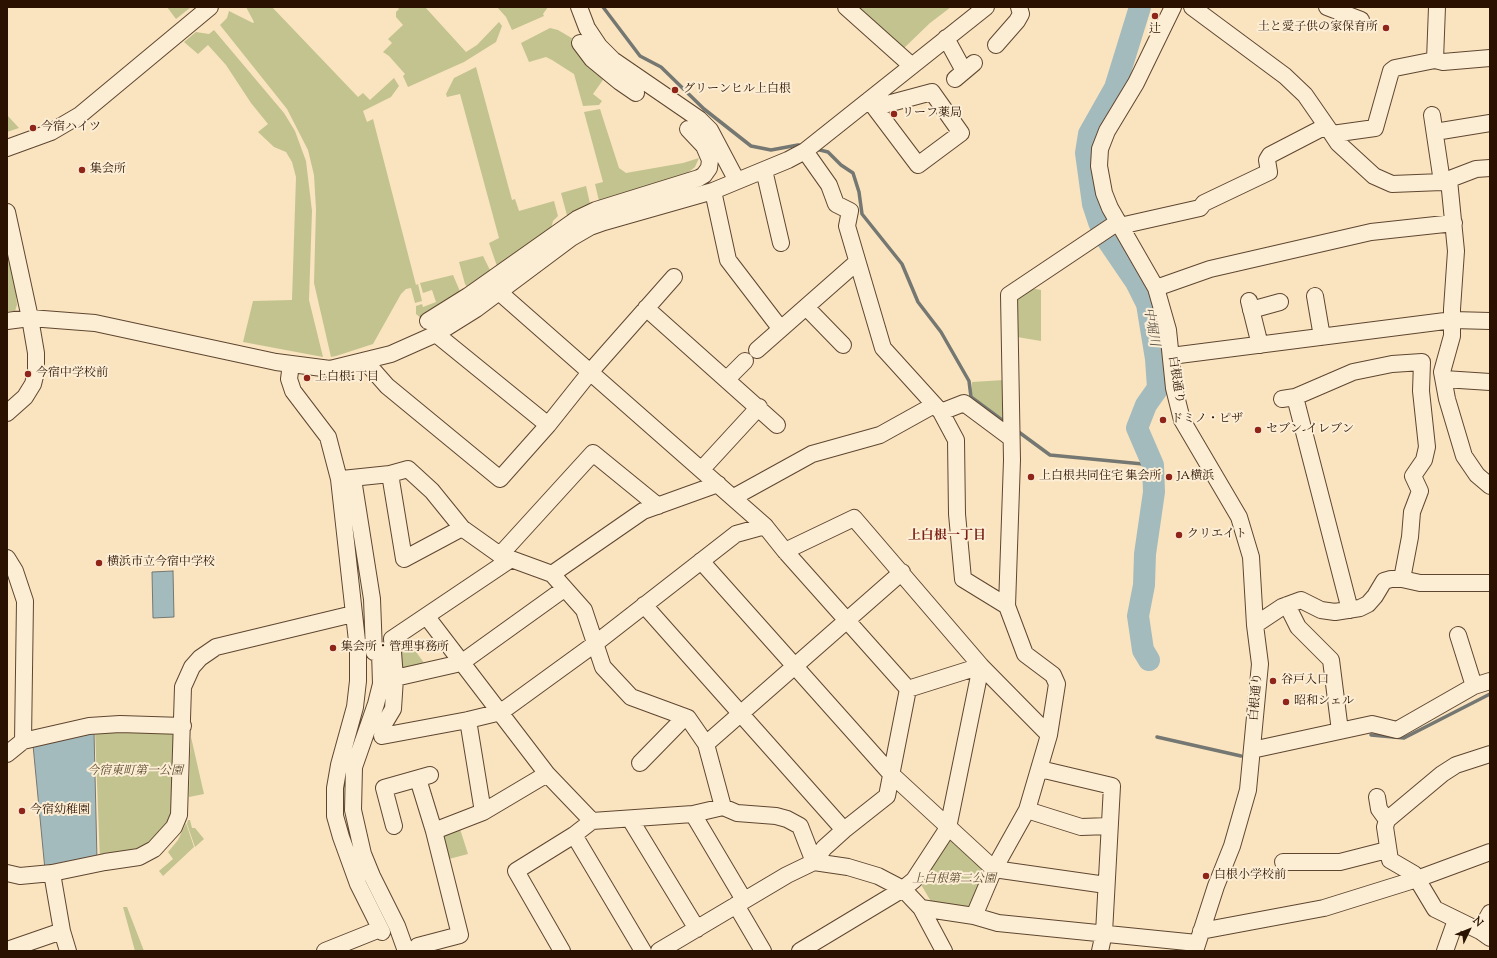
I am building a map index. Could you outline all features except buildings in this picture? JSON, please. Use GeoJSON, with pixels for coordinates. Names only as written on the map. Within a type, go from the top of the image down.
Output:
{"type":"FeatureCollection","features":[{"type":"Feature","properties":{"kind":"street"},"geometry":{"type":"LineString","coordinates":[[7,148],[50,132],[80,115],[210,7]]}},
{"type":"Feature","properties":{"kind":"street"},"geometry":{"type":"LineString","coordinates":[[579,7],[587,28],[599,46],[613,60],[699,119],[710,130],[737,181]]}},
{"type":"Feature","properties":{"kind":"street"},"geometry":{"type":"LineString","coordinates":[[846,7],[912,66]]}},
{"type":"Feature","properties":{"kind":"street"},"geometry":{"type":"LineString","coordinates":[[7,321],[30,318],[95,323],[292,364],[330,369],[391,354],[432,328],[499,292],[571,238],[590,228],[604,222],[713,191],[805,151],[873,103],[912,66],[986,7]]}},
{"type":"Feature","properties":{"kind":"street"},"geometry":{"type":"LineString","coordinates":[[1003,43],[1021,14],[1019,7]]}},
{"type":"Feature","properties":{"kind":"street","name":"白根通り"},"geometry":{"type":"LineString","coordinates":[[1172,7],[1136,83],[1106,131],[1100,149],[1099,166],[1104,193],[1119,224],[1156,288],[1166,323],[1174,388],[1182,420],[1240,517],[1251,557],[1255,625],[1260,664],[1248,790],[1232,846],[1198,942]]}},
{"type":"Feature","properties":{"kind":"street"},"geometry":{"type":"LineString","coordinates":[[1192,7],[1284,76],[1305,95],[1338,143],[1374,176],[1392,184],[1445,181],[1476,169],[1490,168]]}},
{"type":"Feature","properties":{"kind":"street"},"geometry":{"type":"LineString","coordinates":[[1327,7],[1361,20]]}},
{"type":"Feature","properties":{"kind":"street"},"geometry":{"type":"LineString","coordinates":[[1435,60],[1437,7]]}},
{"type":"Feature","properties":{"kind":"street"},"geometry":{"type":"LineString","coordinates":[[946,38],[964,71]]}},
{"type":"Feature","properties":{"kind":"street"},"geometry":{"type":"LineString","coordinates":[[580,43],[592,59],[636,93]]}},
{"type":"Feature","properties":{"kind":"street"},"geometry":{"type":"LineString","coordinates":[[974,916],[994,870],[1027,810],[1049,735],[1057,684],[1053,675],[1025,654],[1007,606],[1012,460],[1009,295],[1119,224],[1200,208],[1204,204],[1269,172],[1267,160],[1270,155],[1329,130],[1375,128],[1378,124],[1391,71],[1435,60],[1443,62],[1490,58]]}},
{"type":"Feature","properties":{"kind":"street"},"geometry":{"type":"LineString","coordinates":[[932,92],[961,133],[918,165],[873,103],[932,92]]}},
{"type":"Feature","properties":{"kind":"street"},"geometry":{"type":"LineString","coordinates":[[1432,115],[1454,223],[1456,251],[1452,309],[1452,336],[1442,372],[1454,426],[1464,456],[1477,475],[1490,486]]}},
{"type":"Feature","properties":{"kind":"street"},"geometry":{"type":"LineString","coordinates":[[1435,132],[1490,123]]}},
{"type":"Feature","properties":{"kind":"street"},"geometry":{"type":"LineString","coordinates":[[432,328],[468,296],[577,219],[596,210],[699,178],[704,175],[709,168],[710,160],[704,146],[688,129]]}},
{"type":"Feature","properties":{"kind":"street"},"geometry":{"type":"LineString","coordinates":[[805,151],[829,185],[836,204],[850,211],[847,226],[883,348],[938,408],[956,440],[957,514],[963,579],[1007,606]]}},
{"type":"Feature","properties":{"kind":"street"},"geometry":{"type":"LineString","coordinates":[[764,170],[781,243]]}},
{"type":"Feature","properties":{"kind":"street"},"geometry":{"type":"LineString","coordinates":[[713,191],[728,260],[780,328]]}},
{"type":"Feature","properties":{"kind":"street"},"geometry":{"type":"LineString","coordinates":[[7,212],[36,353],[36,372],[33,384],[25,396],[7,413]]}},
{"type":"Feature","properties":{"kind":"street"},"geometry":{"type":"LineString","coordinates":[[1156,288],[1210,269],[1371,232],[1454,223]]}},
{"type":"Feature","properties":{"kind":"street"},"geometry":{"type":"LineString","coordinates":[[757,350],[780,328],[857,262]]}},
{"type":"Feature","properties":{"kind":"street"},"geometry":{"type":"LineString","coordinates":[[365,361],[387,386],[500,479],[548,425],[591,371],[674,277]]}},
{"type":"Feature","properties":{"kind":"street"},"geometry":{"type":"LineString","coordinates":[[499,292],[591,371],[765,526],[785,551],[908,689]]}},
{"type":"Feature","properties":{"kind":"street"},"geometry":{"type":"LineString","coordinates":[[1315,296],[1322,337]]}},
{"type":"Feature","properties":{"kind":"street"},"geometry":{"type":"LineString","coordinates":[[1260,345],[1250,305],[1280,302]]}},
{"type":"Feature","properties":{"kind":"street"},"geometry":{"type":"LineString","coordinates":[[806,307],[843,345]]}},
{"type":"Feature","properties":{"kind":"street"},"geometry":{"type":"LineString","coordinates":[[646,308],[778,425]]}},
{"type":"Feature","properties":{"kind":"street"},"geometry":{"type":"LineString","coordinates":[[1171,356],[1453,320],[1490,321]]}},
{"type":"Feature","properties":{"kind":"street"},"geometry":{"type":"LineString","coordinates":[[432,328],[548,425]]}},
{"type":"Feature","properties":{"kind":"street"},"geometry":{"type":"LineString","coordinates":[[727,379],[745,361]]}},
{"type":"Feature","properties":{"kind":"street"},"geometry":{"type":"LineString","coordinates":[[1350,610],[1289,398],[1353,372],[1392,364],[1422,362],[1421,391],[1427,447],[1424,460],[1413,476],[1420,491],[1412,512],[1410,537],[1402,579]]}},
{"type":"Feature","properties":{"kind":"street"},"geometry":{"type":"LineString","coordinates":[[292,364],[289,379],[293,391],[328,437],[346,479],[382,649],[395,678],[393,709],[384,724],[382,736],[468,720],[500,712],[596,643],[736,534],[765,526]]}},
{"type":"Feature","properties":{"kind":"street"},"geometry":{"type":"LineString","coordinates":[[1444,379],[1490,382]]}},
{"type":"Feature","properties":{"kind":"street"},"geometry":{"type":"LineString","coordinates":[[734,497],[812,454],[880,435],[938,408],[964,403],[1011,430]]}},
{"type":"Feature","properties":{"kind":"street"},"geometry":{"type":"LineString","coordinates":[[702,469],[759,407]]}},
{"type":"Feature","properties":{"kind":"street"},"geometry":{"type":"LineString","coordinates":[[406,951],[397,926],[363,854],[353,810],[354,767],[376,704],[381,684],[382,649],[392,639],[427,617],[506,557],[593,453],[658,506]]}},
{"type":"Feature","properties":{"kind":"street"},"geometry":{"type":"LineString","coordinates":[[346,479],[390,474],[408,469],[432,490],[462,528],[506,557],[552,574],[584,610],[603,667],[631,697],[688,718],[706,744],[723,807]]}},
{"type":"Feature","properties":{"kind":"street"},"geometry":{"type":"LineString","coordinates":[[390,474],[404,559],[462,528]]}},
{"type":"Feature","properties":{"kind":"street"},"geometry":{"type":"LineString","coordinates":[[325,951],[381,930],[358,884],[335,816],[335,788],[338,764],[355,707],[358,681],[357,641],[346,479]]}},
{"type":"Feature","properties":{"kind":"street"},"geometry":{"type":"LineString","coordinates":[[552,574],[643,511],[718,484]]}},
{"type":"Feature","properties":{"kind":"street"},"geometry":{"type":"LineString","coordinates":[[785,551],[854,518],[902,572],[981,666],[1049,735]]}},
{"type":"Feature","properties":{"kind":"street"},"geometry":{"type":"LineString","coordinates":[[7,558],[15,571],[25,601],[23,741]]}},
{"type":"Feature","properties":{"kind":"street"},"geometry":{"type":"LineString","coordinates":[[701,560],[891,774],[994,870],[1106,885]]}},
{"type":"Feature","properties":{"kind":"street"},"geometry":{"type":"LineString","coordinates":[[706,744],[902,572]]}},
{"type":"Feature","properties":{"kind":"street"},"geometry":{"type":"LineString","coordinates":[[1255,625],[1287,605],[1301,600],[1321,610],[1335,612],[1360,608],[1368,604],[1384,581],[1391,579],[1402,579],[1420,583],[1490,583]]}},
{"type":"Feature","properties":{"kind":"street"},"geometry":{"type":"LineString","coordinates":[[395,678],[461,663],[564,589]]}},
{"type":"Feature","properties":{"kind":"street"},"geometry":{"type":"LineString","coordinates":[[644,605],[742,713],[844,830]]}},
{"type":"Feature","properties":{"kind":"street"},"geometry":{"type":"LineString","coordinates":[[1287,605],[1298,627],[1331,660],[1340,732]]}},
{"type":"Feature","properties":{"kind":"street"},"geometry":{"type":"LineString","coordinates":[[7,873],[20,876],[52,873],[105,862],[139,857],[154,849],[174,827],[179,815],[183,726],[182,698],[186,676],[192,667],[209,652],[216,648],[354,614]]}},
{"type":"Feature","properties":{"kind":"street"},"geometry":{"type":"LineString","coordinates":[[427,617],[547,774],[592,821]]}},
{"type":"Feature","properties":{"kind":"street"},"geometry":{"type":"LineString","coordinates":[[1458,635],[1474,686]]}},
{"type":"Feature","properties":{"kind":"street"},"geometry":{"type":"LineString","coordinates":[[357,641],[382,649]]}},
{"type":"Feature","properties":{"kind":"street"},"geometry":{"type":"LineString","coordinates":[[908,689],[981,666]]}},
{"type":"Feature","properties":{"kind":"street"},"geometry":{"type":"LineString","coordinates":[[800,951],[903,889],[914,880],[948,828],[981,666]]}},
{"type":"Feature","properties":{"kind":"street"},"geometry":{"type":"LineString","coordinates":[[1252,750],[1372,724],[1397,730],[1474,686],[1490,681]]}},
{"type":"Feature","properties":{"kind":"street"},"geometry":{"type":"LineString","coordinates":[[659,951],[787,875],[814,862],[824,848],[887,796],[908,689]]}},
{"type":"Feature","properties":{"kind":"street"},"geometry":{"type":"LineString","coordinates":[[640,762],[684,717]]}},
{"type":"Feature","properties":{"kind":"street"},"geometry":{"type":"LineString","coordinates":[[468,720],[483,812]]}},
{"type":"Feature","properties":{"kind":"street"},"geometry":{"type":"LineString","coordinates":[[7,754],[23,741],[89,726],[120,724],[183,726]]}},
{"type":"Feature","properties":{"kind":"street"},"geometry":{"type":"LineString","coordinates":[[1490,754],[1456,765],[1442,774],[1387,820],[1385,827],[1387,850],[1390,860],[1414,874],[1435,908],[1485,934],[1490,912]]}},
{"type":"Feature","properties":{"kind":"street"},"geometry":{"type":"LineString","coordinates":[[1040,769],[1118,787],[1109,826],[1104,933],[1100,951]]}},
{"type":"Feature","properties":{"kind":"street"},"geometry":{"type":"LineString","coordinates":[[434,831],[483,812],[547,774]]}},
{"type":"Feature","properties":{"kind":"street"},"geometry":{"type":"LineString","coordinates":[[394,826],[384,788],[424,777],[434,831],[460,935],[418,946],[418,951]]}},
{"type":"Feature","properties":{"kind":"street"},"geometry":{"type":"LineString","coordinates":[[1376,797],[1379,809],[1387,820]]}},
{"type":"Feature","properties":{"kind":"street"},"geometry":{"type":"LineString","coordinates":[[562,951],[516,871],[574,835],[592,821],[693,814],[723,807],[737,813],[776,816],[787,819],[800,826],[814,862]]}},
{"type":"Feature","properties":{"kind":"street"},"geometry":{"type":"LineString","coordinates":[[1027,810],[1081,827],[1109,826]]}},
{"type":"Feature","properties":{"kind":"street"},"geometry":{"type":"LineString","coordinates":[[693,814],[740,903],[763,951]]}},
{"type":"Feature","properties":{"kind":"street"},"geometry":{"type":"LineString","coordinates":[[630,819],[696,929]]}},
{"type":"Feature","properties":{"kind":"street"},"geometry":{"type":"LineString","coordinates":[[574,835],[643,951]]}},
{"type":"Feature","properties":{"kind":"street"},"geometry":{"type":"LineString","coordinates":[[1283,862],[1340,862],[1387,850]]}},
{"type":"Feature","properties":{"kind":"street"},"geometry":{"type":"LineString","coordinates":[[921,908],[974,916],[998,923],[1198,942],[1324,908],[1417,879],[1490,852]]}},
{"type":"Feature","properties":{"kind":"street"},"geometry":{"type":"LineString","coordinates":[[814,862],[848,867],[878,876],[903,889],[921,908],[942,950]]}},
{"type":"Feature","properties":{"kind":"street"},"geometry":{"type":"LineString","coordinates":[[52,873],[62,931],[68,951]]}},
{"type":"Feature","properties":{"kind":"street"},"geometry":{"type":"LineString","coordinates":[[1445,951],[1456,920]]}},
{"type":"Feature","properties":{"kind":"street"},"geometry":{"type":"LineString","coordinates":[[7,950],[62,931]]}},
{"type":"Feature","properties":{"kind":"green space"},"geometry":{"type":"Polygon","coordinates":[[[167,7],[191,7],[176,19],[167,7]]]}},
{"type":"Feature","properties":{"kind":"green space"},"geometry":{"type":"Polygon","coordinates":[[[246,7],[272,7],[358,97],[363,93],[370,100],[394,78],[399,86],[391,97],[363,111],[367,122],[373,119],[416,285],[418,284],[422,301],[415,303],[411,288],[406,289],[401,294],[373,344],[336,356],[331,357],[314,283],[316,209],[314,175],[308,150],[287,109],[220,25],[227,18],[229,11],[253,23],[254,22],[246,7]]]}},
{"type":"Feature","properties":{"kind":"green space"},"geometry":{"type":"Polygon","coordinates":[[[397,7],[425,7],[466,52],[477,45],[499,22],[502,26],[496,42],[464,62],[408,87],[403,76],[405,74],[389,56],[383,52],[392,43],[388,39],[403,25],[396,17],[396,12],[399,9],[397,7]]]}},
{"type":"Feature","properties":{"kind":"green space"},"geometry":{"type":"Polygon","coordinates":[[[497,7],[548,7],[543,14],[544,16],[512,30],[506,17],[497,7]]]}},
{"type":"Feature","properties":{"kind":"green space"},"geometry":{"type":"Polygon","coordinates":[[[850,7],[951,7],[930,23],[903,49],[850,7]]]}},
{"type":"Feature","properties":{"kind":"green space"},"geometry":{"type":"Polygon","coordinates":[[[550,28],[558,30],[580,43],[605,77],[593,94],[602,101],[599,105],[583,106],[574,74],[552,60],[546,57],[529,62],[521,43],[550,28]]]}},
{"type":"Feature","properties":{"kind":"green space"},"geometry":{"type":"Polygon","coordinates":[[[214,30],[284,113],[295,131],[306,161],[312,211],[309,300],[323,357],[243,342],[253,301],[292,300],[296,177],[292,162],[286,152],[274,147],[258,132],[268,124],[251,103],[226,65],[208,45],[198,54],[184,42],[196,32],[209,34],[214,30]]]}},
{"type":"Feature","properties":{"kind":"green space"},"geometry":{"type":"Polygon","coordinates":[[[476,67],[512,200],[515,199],[519,211],[554,201],[558,216],[553,221],[550,232],[498,269],[489,243],[499,238],[460,94],[447,97],[446,94],[454,78],[476,67]]]}},
{"type":"Feature","properties":{"kind":"green space"},"geometry":{"type":"Polygon","coordinates":[[[600,109],[619,168],[626,173],[683,163],[699,158],[695,167],[685,175],[599,201],[595,184],[603,182],[584,112],[600,109]]]}},
{"type":"Feature","properties":{"kind":"green space"},"geometry":{"type":"Polygon","coordinates":[[[7,115],[19,128],[7,132],[7,115]]]}},
{"type":"Feature","properties":{"kind":"green space"},"geometry":{"type":"Polygon","coordinates":[[[586,186],[591,208],[568,219],[561,193],[586,186]]]}},
{"type":"Feature","properties":{"kind":"green space"},"geometry":{"type":"Polygon","coordinates":[[[7,247],[14,274],[17,305],[15,311],[7,311],[7,247]]]}},
{"type":"Feature","properties":{"kind":"green space"},"geometry":{"type":"Polygon","coordinates":[[[483,256],[493,276],[470,291],[465,284],[459,262],[483,256]]]}},
{"type":"Feature","properties":{"kind":"green space"},"geometry":{"type":"Polygon","coordinates":[[[453,275],[462,296],[422,319],[416,314],[416,306],[422,304],[423,307],[436,302],[432,290],[423,293],[420,283],[453,275]]]}},
{"type":"Feature","properties":{"kind":"green space"},"geometry":{"type":"Polygon","coordinates":[[[1031,288],[1041,290],[1041,341],[1017,337],[1015,300],[1031,288]]]}},
{"type":"Feature","properties":{"kind":"green space"},"geometry":{"type":"Polygon","coordinates":[[[1004,380],[1003,420],[971,395],[972,382],[1004,380]]]}},
{"type":"Feature","properties":{"kind":"green space"},"geometry":{"type":"Polygon","coordinates":[[[406,638],[427,667],[401,672],[397,643],[406,638]]]}},
{"type":"Feature","properties":{"kind":"green space","name":"今宿東町第一公園"},"geometry":{"type":"Polygon","coordinates":[[[95,730],[174,733],[173,812],[170,822],[151,843],[136,850],[100,861],[95,730]]]}},
{"type":"Feature","properties":{"kind":"green space"},"geometry":{"type":"Polygon","coordinates":[[[191,737],[204,794],[189,797],[190,757],[191,737]]]}},
{"type":"Feature","properties":{"kind":"green space"},"geometry":{"type":"Polygon","coordinates":[[[188,820],[190,820],[192,828],[195,828],[204,839],[195,847],[187,824],[188,820]]]}},
{"type":"Feature","properties":{"kind":"green space"},"geometry":{"type":"Polygon","coordinates":[[[186,823],[194,847],[163,876],[159,871],[173,859],[168,852],[178,840],[186,823]]]}},
{"type":"Feature","properties":{"kind":"green space"},"geometry":{"type":"Polygon","coordinates":[[[460,829],[468,854],[449,859],[442,835],[460,829]]]}},
{"type":"Feature","properties":{"kind":"green space","name":"上白根第二公園"},"geometry":{"type":"Polygon","coordinates":[[[951,838],[988,867],[971,909],[932,903],[920,883],[951,838]]]}},
{"type":"Feature","properties":{"kind":"green space"},"geometry":{"type":"Polygon","coordinates":[[[123,907],[127,907],[144,951],[135,951],[123,907]]]}},
{"type":"Feature","properties":{"kind":"water"},"geometry":{"type":"Polygon","coordinates":[[[173,571],[174,617],[153,618],[152,572],[173,571]]]}},
{"type":"Feature","properties":{"kind":"water"},"geometry":{"type":"Polygon","coordinates":[[[94,732],[97,860],[45,870],[33,745],[94,732]]]}},
{"type":"Feature","properties":{"kind":"waterway"},"geometry":{"type":"LineString","coordinates":[[603,7],[640,56],[661,67],[704,109],[751,146],[771,150],[798,145],[804,146]]}},
{"type":"Feature","properties":{"kind":"waterway","name":"中堀川"},"geometry":{"type":"LineString","coordinates":[[1140,7],[1115,88],[1089,134],[1086,153],[1093,204],[1099,222],[1106,238],[1136,282],[1147,304],[1156,359],[1158,388],[1146,405],[1137,428],[1153,465],[1154,492],[1145,554],[1144,585],[1138,616],[1143,650],[1149,660]]}},
{"type":"Feature","properties":{"kind":"waterway"},"geometry":{"type":"LineString","coordinates":[[816,149],[828,152],[841,165],[853,173],[859,192],[862,214],[902,264],[918,302],[941,332],[969,381],[971,397],[1006,423]]}},
{"type":"Feature","properties":{"kind":"waterway"},"geometry":{"type":"LineString","coordinates":[[1016,430],[1050,455],[1153,465]]}},
{"type":"Feature","properties":{"kind":"waterway"},"geometry":{"type":"LineString","coordinates":[[1371,735],[1404,738],[1490,694]]}},
{"type":"Feature","properties":{"kind":"waterway"},"geometry":{"type":"LineString","coordinates":[[1157,737],[1241,756]]}},
{"type":"Feature","properties":{"kind":"place","name":"辻"},"geometry":{"type":"Point","coordinates":[1155,16]}},
{"type":"Feature","properties":{"kind":"place","name":"土と愛子供の家保育所"},"geometry":{"type":"Point","coordinates":[1386,28]}},
{"type":"Feature","properties":{"kind":"place","name":"グリーンヒル上白根"},"geometry":{"type":"Point","coordinates":[675,90]}},
{"type":"Feature","properties":{"kind":"place","name":"リーフ薬局"},"geometry":{"type":"Point","coordinates":[894,114]}},
{"type":"Feature","properties":{"kind":"place","name":"今宿ハイツ"},"geometry":{"type":"Point","coordinates":[33,128]}},
{"type":"Feature","properties":{"kind":"place","name":"集会所"},"geometry":{"type":"Point","coordinates":[82,170]}},
{"type":"Feature","properties":{"kind":"place","name":"今宿中学校前"},"geometry":{"type":"Point","coordinates":[28,374]}},
{"type":"Feature","properties":{"kind":"place","name":"上白根1丁目"},"geometry":{"type":"Point","coordinates":[307,378]}},
{"type":"Feature","properties":{"kind":"place","name":"ドミノ・ピザ"},"geometry":{"type":"Point","coordinates":[1163,420]}},
{"type":"Feature","properties":{"kind":"place","name":"セブン-イレブン"},"geometry":{"type":"Point","coordinates":[1258,430]}},
{"type":"Feature","properties":{"kind":"place","name":"上白根共同住宅 集会所"},"geometry":{"type":"Point","coordinates":[1031,477]}},
{"type":"Feature","properties":{"kind":"place","name":"JA横浜"},"geometry":{"type":"Point","coordinates":[1169,477]}},
{"type":"Feature","properties":{"kind":"place","name":"クリエイト"},"geometry":{"type":"Point","coordinates":[1179,535]}},
{"type":"Feature","properties":{"kind":"place","name":"横浜市立今宿中学校"},"geometry":{"type":"Point","coordinates":[99,563]}},
{"type":"Feature","properties":{"kind":"place","name":"集会所・管理事務所"},"geometry":{"type":"Point","coordinates":[333,648]}},
{"type":"Feature","properties":{"kind":"place","name":"谷戸入口"},"geometry":{"type":"Point","coordinates":[1273,681]}},
{"type":"Feature","properties":{"kind":"place","name":"昭和シェル"},"geometry":{"type":"Point","coordinates":[1286,702]}},
{"type":"Feature","properties":{"kind":"place","name":"今宿幼稚園"},"geometry":{"type":"Point","coordinates":[22,811]}},
{"type":"Feature","properties":{"kind":"place","name":"白根小学校前"},"geometry":{"type":"Point","coordinates":[1206,876]}},
{"type":"Feature","properties":{"kind":"district","name":"上白根一丁目"},"geometry":{"type":"Point","coordinates":[947,537]}}]}
